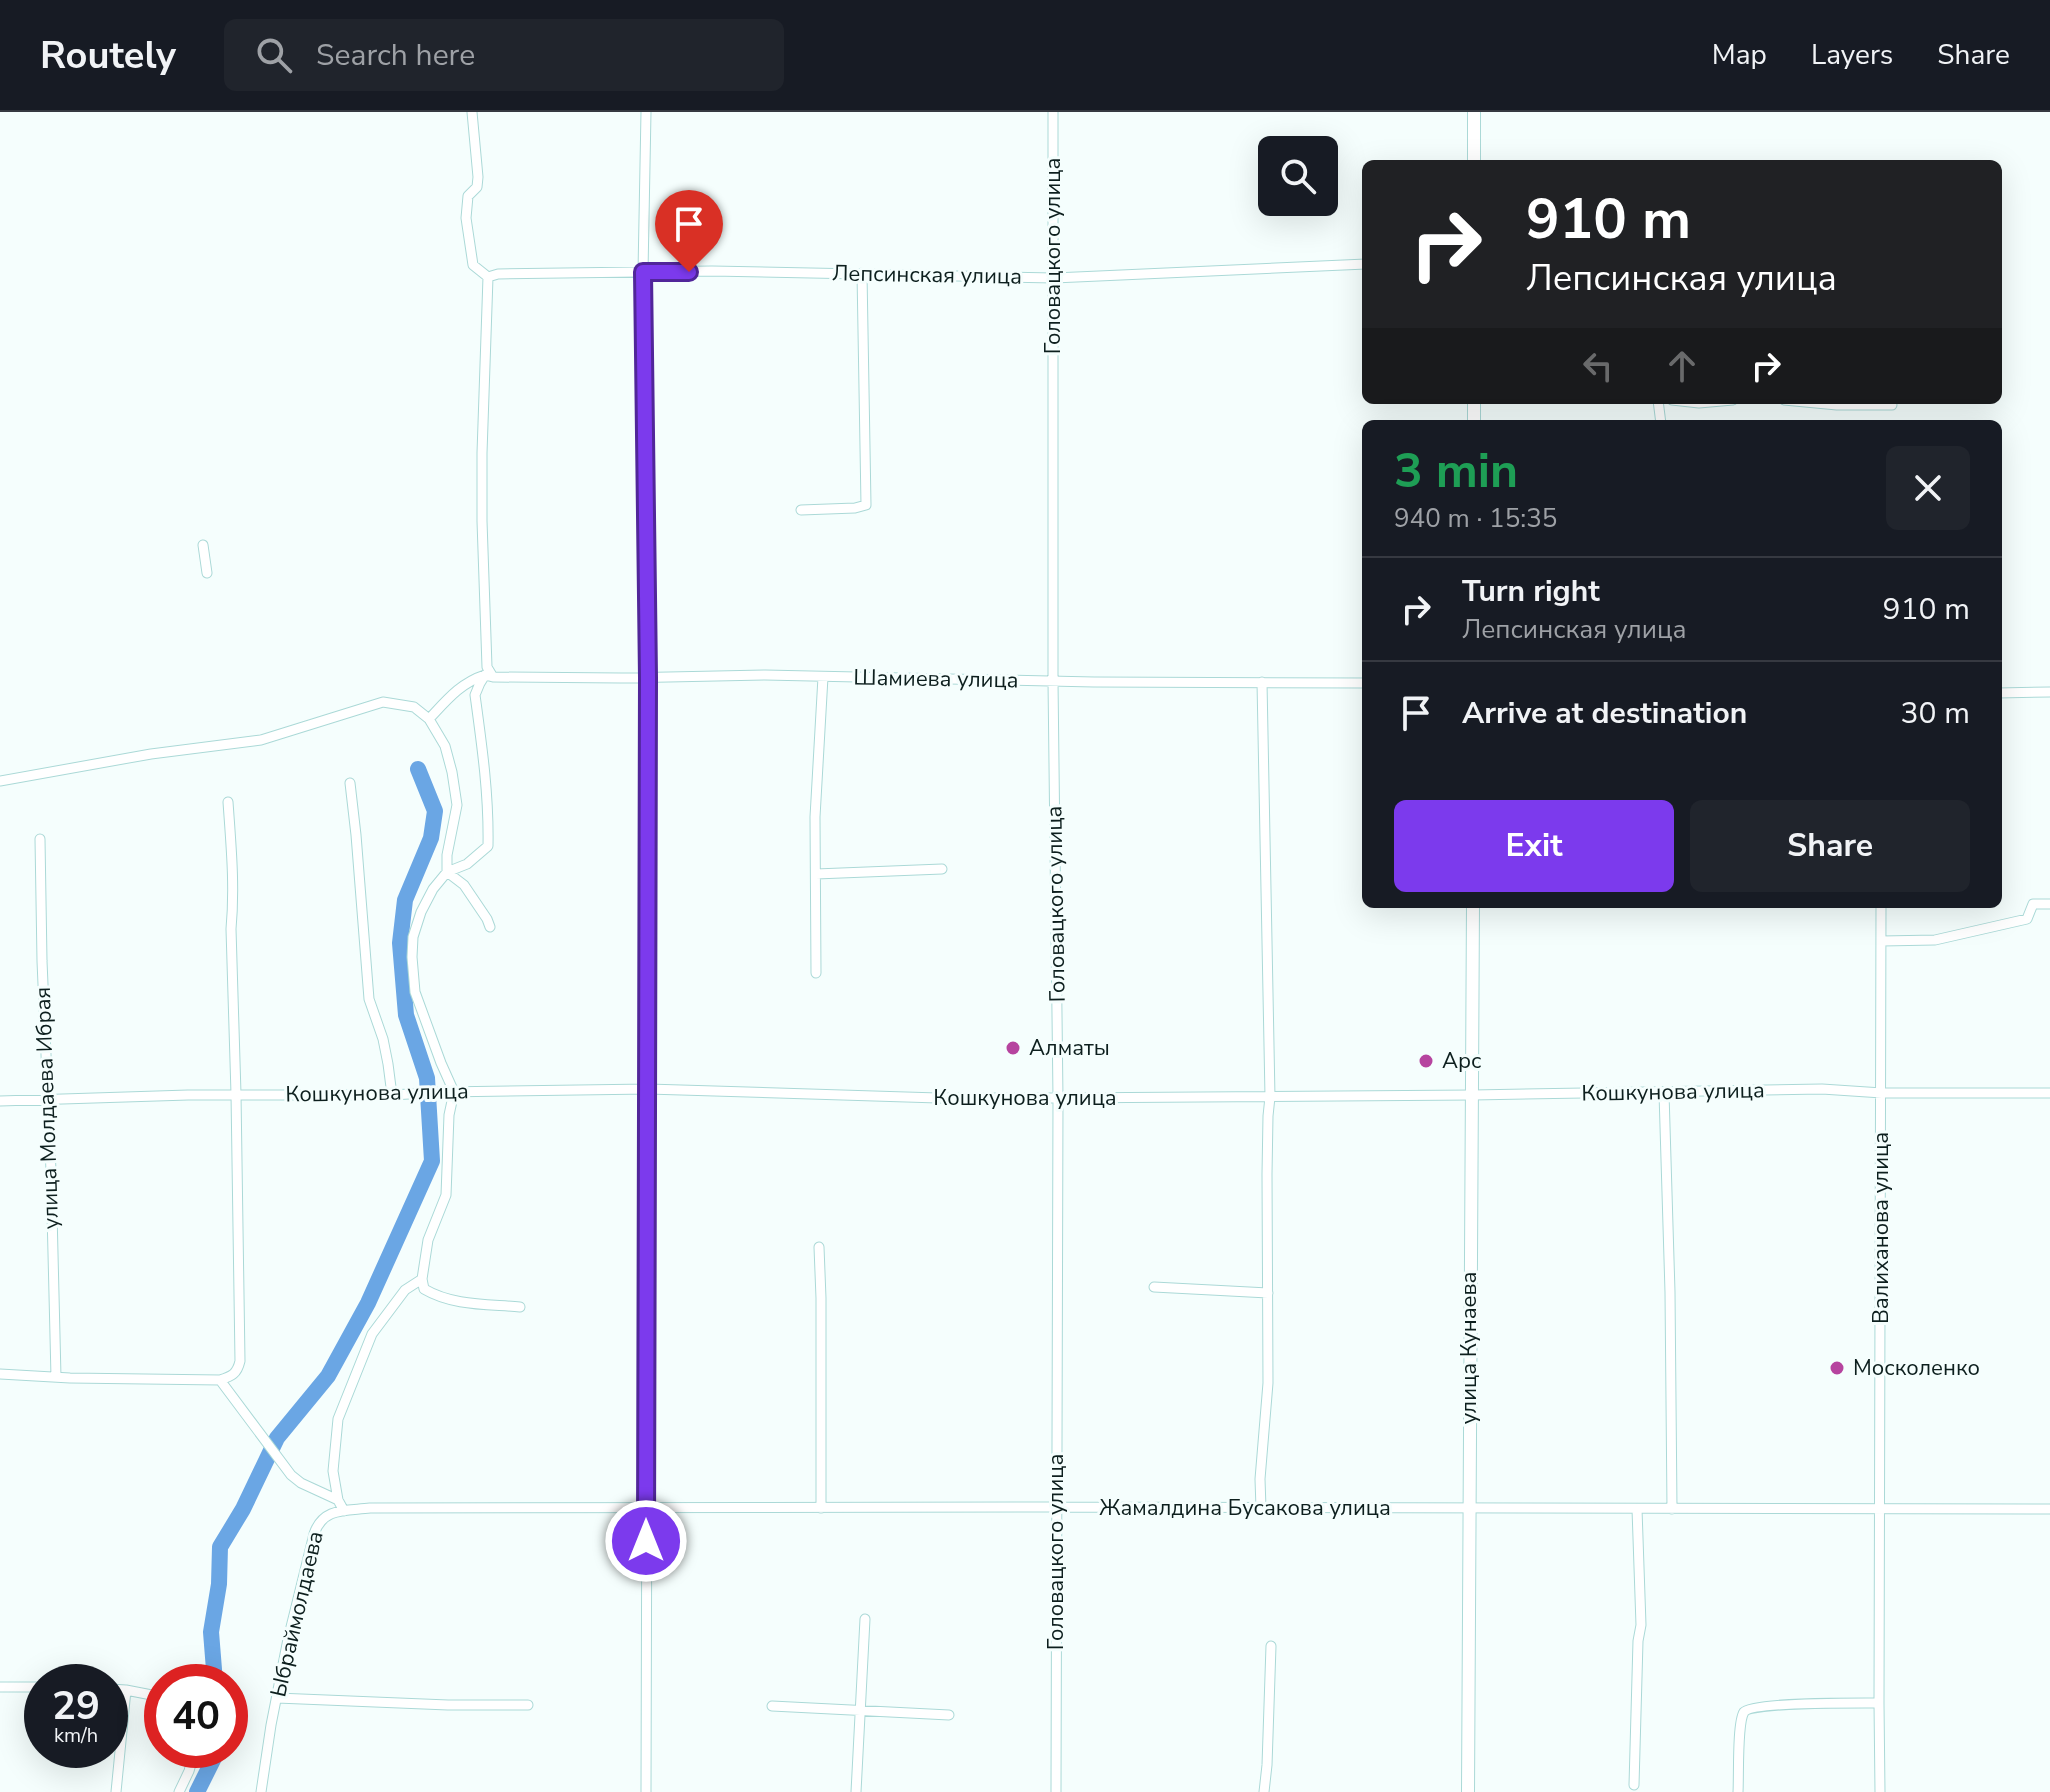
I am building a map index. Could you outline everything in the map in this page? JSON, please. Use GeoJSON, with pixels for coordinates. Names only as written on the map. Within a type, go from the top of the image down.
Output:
{"type":"FeatureCollection","features":[{"type":"Feature","properties":{"kind":"main road"},"geometry":{"type":"LineString","coordinates":[[1474,112],[1474,160]]}},
{"type":"Feature","properties":{"kind":"main road","name":"улица Кунаева"},"geometry":{"type":"LineString","coordinates":[[1468,1792],[1473,908]]}},
{"type":"Feature","properties":{"kind":"street"},"geometry":{"type":"LineString","coordinates":[[472,112],[478,177],[477,187],[468,196],[466,218],[473,265],[488,277],[489,303],[482,453],[489,676]]}},
{"type":"Feature","properties":{"kind":"street"},"geometry":{"type":"LineString","coordinates":[[646,112],[643,272],[648,677],[646,1792]]}},
{"type":"Feature","properties":{"kind":"street","name":"Головацкого улица"},"geometry":{"type":"LineString","coordinates":[[1053,112],[1053,681],[1058,1098],[1056,1792]]}},
{"type":"Feature","properties":{"kind":"street","name":"Лепсинская улица"},"geometry":{"type":"LineString","coordinates":[[488,277],[498,274],[643,272],[1054,278],[1362,264]]}},
{"type":"Feature","properties":{"kind":"street"},"geometry":{"type":"LineString","coordinates":[[801,510],[866,505],[862,273]]}},
{"type":"Feature","properties":{"kind":"street"},"geometry":{"type":"LineString","coordinates":[[1826,404],[1892,405]]}},
{"type":"Feature","properties":{"kind":"street"},"geometry":{"type":"LineString","coordinates":[[203,545],[207,573]]}},
{"type":"Feature","properties":{"kind":"street","name":"Шамиева улица"},"geometry":{"type":"LineString","coordinates":[[489,676],[765,675],[1362,683]]}},
{"type":"Feature","properties":{"kind":"street"},"geometry":{"type":"LineString","coordinates":[[429,719],[457,690],[471,680],[489,676]]}},
{"type":"Feature","properties":{"kind":"street"},"geometry":{"type":"LineString","coordinates":[[489,676],[480,683],[475,695],[487,776],[488,846],[467,864],[447,872],[433,889],[413,937],[415,992],[454,1092],[449,1115],[446,1195],[428,1240],[422,1279],[424,1289],[451,1301],[520,1307]]}},
{"type":"Feature","properties":{"kind":"street"},"geometry":{"type":"LineString","coordinates":[[816,973],[815,817],[823,677]]}},
{"type":"Feature","properties":{"kind":"street"},"geometry":{"type":"LineString","coordinates":[[1261,1508],[1260,1479],[1268,1383],[1267,1159],[1270,1097],[1262,682]]}},
{"type":"Feature","properties":{"kind":"street"},"geometry":{"type":"LineString","coordinates":[[2002,693],[2050,692]]}},
{"type":"Feature","properties":{"kind":"street"},"geometry":{"type":"LineString","coordinates":[[0,781],[151,754],[261,740],[383,702],[414,707],[429,719],[445,746],[452,772],[457,805],[447,855],[447,872]]}},
{"type":"Feature","properties":{"kind":"street"},"geometry":{"type":"LineString","coordinates":[[350,783],[369,999],[383,1039],[392,1095]]}},
{"type":"Feature","properties":{"kind":"street"},"geometry":{"type":"LineString","coordinates":[[0,1374],[220,1380],[233,1376],[238,1370],[233,864],[228,802]]}},
{"type":"Feature","properties":{"kind":"street","name":"улица Молдаева Ибрая"},"geometry":{"type":"LineString","coordinates":[[40,839],[56,1377]]}},
{"type":"Feature","properties":{"kind":"street"},"geometry":{"type":"LineString","coordinates":[[816,874],[942,869]]}},
{"type":"Feature","properties":{"kind":"street"},"geometry":{"type":"LineString","coordinates":[[447,872],[464,885],[490,927]]}},
{"type":"Feature","properties":{"kind":"street"},"geometry":{"type":"LineString","coordinates":[[1882,941],[1935,940],[1985,929],[2027,919],[2033,904],[2050,904]]}},
{"type":"Feature","properties":{"kind":"street","name":"Валиханова улица"},"geometry":{"type":"LineString","coordinates":[[1880,1792],[1881,908]]}},
{"type":"Feature","properties":{"kind":"street","name":"Кошкунова улица"},"geometry":{"type":"LineString","coordinates":[[0,1101],[236,1094],[392,1095],[648,1089],[938,1098],[1473,1095],[1822,1089],[1882,1093],[2050,1093]]}},
{"type":"Feature","properties":{"kind":"street"},"geometry":{"type":"LineString","coordinates":[[1664,1093],[1672,1509]]}},
{"type":"Feature","properties":{"kind":"street"},"geometry":{"type":"LineString","coordinates":[[819,1247],[821,1508]]}},
{"type":"Feature","properties":{"kind":"street","name":"Ыбраймолдаева"},"geometry":{"type":"LineString","coordinates":[[261,1792],[288,1639],[314,1534],[320,1519],[332,1512],[344,1511],[338,1500],[333,1471],[338,1419],[372,1334],[405,1290],[422,1279]]}},
{"type":"Feature","properties":{"kind":"street"},"geometry":{"type":"LineString","coordinates":[[1154,1287],[1268,1293]]}},
{"type":"Feature","properties":{"kind":"street"},"geometry":{"type":"LineString","coordinates":[[220,1380],[291,1475],[338,1500]]}},
{"type":"Feature","properties":{"kind":"street","name":"Жамалдина Бусакова улица"},"geometry":{"type":"LineString","coordinates":[[344,1511],[370,1508],[1055,1507],[2050,1509]]}},
{"type":"Feature","properties":{"kind":"street"},"geometry":{"type":"LineString","coordinates":[[1634,1785],[1641,1625],[1637,1509]]}},
{"type":"Feature","properties":{"kind":"street"},"geometry":{"type":"LineString","coordinates":[[856,1792],[865,1619]]}},
{"type":"Feature","properties":{"kind":"street"},"geometry":{"type":"LineString","coordinates":[[1264,1792],[1271,1646]]}},
{"type":"Feature","properties":{"kind":"street"},"geometry":{"type":"LineString","coordinates":[[0,1687],[24,1687]]}},
{"type":"Feature","properties":{"kind":"street"},"geometry":{"type":"LineString","coordinates":[[277,1698],[528,1705]]}},
{"type":"Feature","properties":{"kind":"street"},"geometry":{"type":"LineString","coordinates":[[1738,1792],[1740,1728],[1743,1713],[1748,1709],[1777,1705],[1879,1703]]}},
{"type":"Feature","properties":{"kind":"street"},"geometry":{"type":"LineString","coordinates":[[772,1706],[949,1715]]}},
{"type":"Feature","properties":{"kind":"street"},"geometry":{"type":"LineString","coordinates":[[116,1792],[118,1768]]}},
{"type":"Feature","properties":{"kind":"street"},"geometry":{"type":"LineString","coordinates":[[179,1792],[190,1768]]}},
{"type":"Feature","properties":{"kind":"waterway"},"geometry":{"type":"LineString","coordinates":[[214,1664],[211,1632],[219,1584],[220,1547],[243,1509],[277,1438],[328,1376],[368,1303],[432,1161],[427,1078],[406,1015],[400,943],[405,900],[431,838],[435,811],[418,769]]}},
{"type":"Feature","properties":{"kind":"waterway"},"geometry":{"type":"LineString","coordinates":[[197,1792],[209,1768]]}},
{"type":"Feature","properties":{"kind":"place","name":"Алматы"},"geometry":{"type":"Point","coordinates":[1013,1048]}},
{"type":"Feature","properties":{"kind":"place","name":"Арс"},"geometry":{"type":"Point","coordinates":[1426,1061]}},
{"type":"Feature","properties":{"kind":"place","name":"Москоленко"},"geometry":{"type":"Point","coordinates":[1837,1368]}},
{"type":"Feature","properties":{"kind":"route"},"geometry":{"type":"LineString","coordinates":[[646,1541],[648,677],[643,272],[689,272]]}}]}
